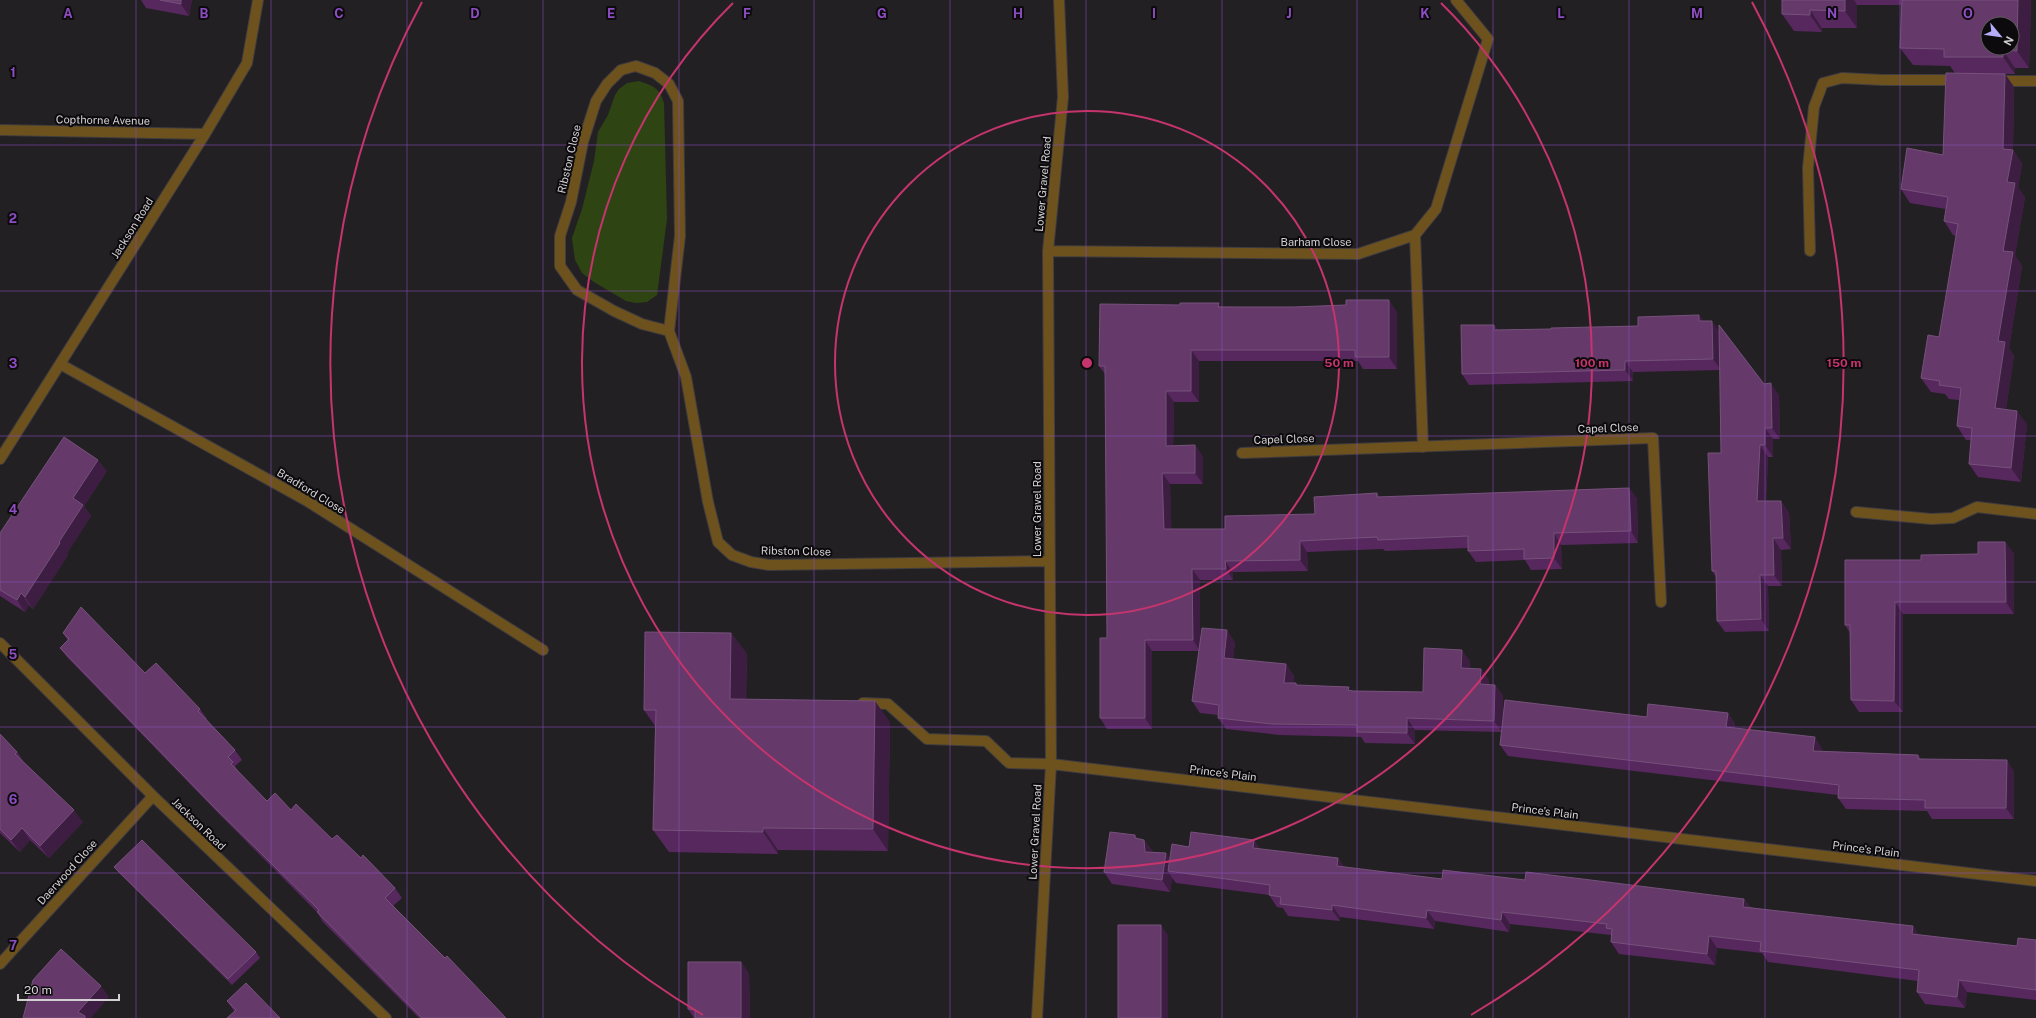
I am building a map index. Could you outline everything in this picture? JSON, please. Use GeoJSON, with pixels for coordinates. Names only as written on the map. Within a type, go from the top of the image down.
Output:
{"type":"FeatureCollection","features":[{"type":"Feature","properties":{"kind":"street","name":"Jackson Road"},"geometry":{"type":"LineString","coordinates":[[0,459],[205,134],[247,63],[258,0]]}},
{"type":"Feature","properties":{"kind":"street","name":"Lower Gravel Road"},"geometry":{"type":"LineString","coordinates":[[1037,1018],[1050,764],[1048,251],[1063,97],[1059,0]]}},
{"type":"Feature","properties":{"kind":"street"},"geometry":{"type":"LineString","coordinates":[[1423,447],[1415,235],[1436,209],[1488,39],[1456,0]]}},
{"type":"Feature","properties":{"kind":"street","name":"Ribston Close"},"geometry":{"type":"LineString","coordinates":[[669,331],[642,324],[614,311],[577,290],[560,266],[560,236],[572,202],[583,142],[596,101],[607,84],[621,70],[636,66],[655,73],[670,84],[678,101],[680,236],[669,331],[686,377],[708,502],[718,542],[732,555],[751,562],[769,565],[1049,561]]}},
{"type":"Feature","properties":{"kind":"street"},"geometry":{"type":"LineString","coordinates":[[1810,251],[1808,168],[1814,107],[1823,83],[1842,78],[1883,80],[1967,80]]}},
{"type":"Feature","properties":{"kind":"street"},"geometry":{"type":"LineString","coordinates":[[1990,80],[2036,81]]}},
{"type":"Feature","properties":{"kind":"street","name":"Copthorne Avenue"},"geometry":{"type":"LineString","coordinates":[[0,130],[205,134]]}},
{"type":"Feature","properties":{"kind":"street","name":"Barham Close"},"geometry":{"type":"LineString","coordinates":[[1048,251],[1358,254],[1415,235]]}},
{"type":"Feature","properties":{"kind":"street","name":"Bradford Close"},"geometry":{"type":"LineString","coordinates":[[60,364],[307,501],[543,650]]}},
{"type":"Feature","properties":{"kind":"street","name":"Capel Close"},"geometry":{"type":"LineString","coordinates":[[1242,453],[1653,438],[1660,602]]}},
{"type":"Feature","properties":{"kind":"street"},"geometry":{"type":"LineString","coordinates":[[1856,512],[1931,519],[1953,518],[1977,507],[1998,508],[2036,514]]}},
{"type":"Feature","properties":{"kind":"street","name":"Jackson Road"},"geometry":{"type":"LineString","coordinates":[[0,643],[153,796],[386,1018]]}},
{"type":"Feature","properties":{"kind":"street","name":"Prince's Plain"},"geometry":{"type":"LineString","coordinates":[[849,703],[888,704],[927,739],[986,741],[1009,763],[1050,764],[2036,881]]}},
{"type":"Feature","properties":{"kind":"street","name":"Daerwood Close"},"geometry":{"type":"LineString","coordinates":[[0,964],[153,796]]}},
{"type":"Feature","properties":{"kind":"green space"},"geometry":{"type":"Polygon","coordinates":[[[639,81],[658,90],[664,103],[667,219],[657,295],[647,302],[636,303],[626,301],[582,273],[575,260],[572,238],[582,209],[594,161],[598,132],[608,115],[615,95],[619,89],[627,83],[639,81]]]}},
{"type":"Feature","properties":{"kind":"building"},"geometry":{"type":"Polygon","coordinates":[[[160,0],[181,0],[181,4],[160,0]]]}},
{"type":"Feature","properties":{"kind":"building"},"geometry":{"type":"Polygon","coordinates":[[[1782,0],[1845,0],[1845,11],[1810,10],[1810,15],[1782,14],[1782,0]]]}},
{"type":"Feature","properties":{"kind":"building"},"geometry":{"type":"Polygon","coordinates":[[[1902,0],[2018,0],[2018,16],[1980,16],[1980,56],[2003,57],[1944,57],[1944,49],[1900,48],[1902,0]]]}},
{"type":"Feature","properties":{"kind":"building"},"geometry":{"type":"Polygon","coordinates":[[[1946,73],[2005,74],[2003,149],[2013,150],[2007,182],[2015,183],[2003,251],[2013,252],[1998,341],[2005,342],[1995,408],[2017,411],[2011,468],[1969,464],[1972,428],[1957,426],[1961,388],[1939,385],[1940,381],[1921,378],[1928,335],[1939,337],[1958,224],[1944,221],[1948,197],[1901,189],[1907,148],[1943,155],[1946,73]]]}},
{"type":"Feature","properties":{"kind":"building"},"geometry":{"type":"Polygon","coordinates":[[[1346,300],[1389,300],[1389,357],[1355,357],[1355,350],[1191,350],[1191,391],[1166,391],[1166,446],[1195,445],[1195,473],[1162,473],[1164,529],[1225,529],[1225,516],[1315,514],[1314,497],[1377,493],[1377,497],[1629,488],[1631,531],[1554,533],[1554,558],[1524,559],[1524,549],[1468,551],[1468,536],[1378,540],[1377,537],[1300,541],[1300,560],[1225,561],[1226,569],[1192,569],[1193,640],[1145,640],[1145,718],[1100,718],[1100,638],[1107,638],[1105,366],[1099,366],[1100,304],[1180,305],[1180,303],[1219,303],[1218,307],[1293,307],[1346,305],[1346,300]]]}},
{"type":"Feature","properties":{"kind":"building"},"geometry":{"type":"Polygon","coordinates":[[[1699,315],[1699,321],[1712,321],[1713,359],[1625,361],[1625,370],[1462,374],[1461,325],[1494,325],[1494,330],[1638,326],[1638,317],[1699,315]]]}},
{"type":"Feature","properties":{"kind":"building"},"geometry":{"type":"Polygon","coordinates":[[[1719,325],[1764,384],[1771,383],[1772,428],[1765,428],[1765,445],[1760,445],[1757,501],[1781,501],[1783,538],[1773,538],[1774,575],[1760,575],[1761,619],[1717,621],[1716,571],[1712,571],[1708,453],[1721,453],[1719,325]]]}},
{"type":"Feature","properties":{"kind":"building"},"geometry":{"type":"Polygon","coordinates":[[[64,437],[98,460],[73,498],[83,505],[25,597],[21,593],[17,600],[0,590],[0,533],[64,437]]]}},
{"type":"Feature","properties":{"kind":"building"},"geometry":{"type":"Polygon","coordinates":[[[1978,542],[2005,542],[2006,602],[1895,602],[1894,701],[1851,700],[1850,625],[1845,625],[1845,560],[1921,560],[1921,555],[1978,554],[1978,542]]]}},
{"type":"Feature","properties":{"kind":"building"},"geometry":{"type":"Polygon","coordinates":[[[81,607],[145,673],[156,663],[200,709],[198,711],[235,750],[228,757],[233,762],[231,764],[267,801],[275,793],[291,810],[296,804],[332,839],[337,835],[361,858],[363,855],[395,888],[385,898],[445,958],[447,956],[506,1018],[422,1018],[317,912],[319,910],[212,805],[60,648],[69,639],[63,633],[81,607]]]}},
{"type":"Feature","properties":{"kind":"building"},"geometry":{"type":"Polygon","coordinates":[[[1202,628],[1227,630],[1224,658],[1286,664],[1284,683],[1296,683],[1296,685],[1349,687],[1348,690],[1353,691],[1423,692],[1424,648],[1462,650],[1461,668],[1481,669],[1480,684],[1495,685],[1494,721],[1407,718],[1407,733],[1357,732],[1357,725],[1272,724],[1218,718],[1219,705],[1192,701],[1202,628]]]}},
{"type":"Feature","properties":{"kind":"building"},"geometry":{"type":"Polygon","coordinates":[[[645,632],[731,633],[730,699],[875,701],[873,829],[763,828],[763,832],[653,830],[656,710],[644,710],[645,632]]]}},
{"type":"Feature","properties":{"kind":"building"},"geometry":{"type":"Polygon","coordinates":[[[1505,700],[1647,717],[1648,704],[1728,713],[1726,727],[1815,737],[1813,751],[1918,755],[1918,759],[2007,760],[2006,808],[1925,808],[1925,800],[1838,798],[1839,785],[1500,745],[1505,700]]]}},
{"type":"Feature","properties":{"kind":"building"},"geometry":{"type":"Polygon","coordinates":[[[0,734],[17,752],[15,754],[74,810],[40,846],[22,828],[11,840],[0,829],[0,734]]]}},
{"type":"Feature","properties":{"kind":"building"},"geometry":{"type":"Polygon","coordinates":[[[1110,832],[1135,835],[1135,838],[1144,840],[1145,852],[1166,853],[1162,880],[1104,872],[1110,832]]]}},
{"type":"Feature","properties":{"kind":"building"},"geometry":{"type":"Polygon","coordinates":[[[1191,832],[1254,840],[1253,848],[1338,858],[1337,866],[1442,879],[1443,870],[1525,880],[1526,872],[1744,899],[1743,907],[1913,926],[1912,934],[2017,946],[2018,938],[2036,940],[2036,990],[1959,980],[1957,997],[1917,992],[1919,970],[1760,951],[1761,942],[1709,936],[1707,954],[1611,942],[1612,929],[1606,928],[1607,924],[1555,918],[1502,912],[1501,920],[1427,910],[1426,918],[1332,905],[1332,910],[1280,904],[1281,897],[1269,895],[1270,885],[1168,871],[1172,844],[1189,847],[1191,832]]]}},
{"type":"Feature","properties":{"kind":"building"},"geometry":{"type":"Polygon","coordinates":[[[142,840],[256,952],[228,979],[114,867],[142,840]]]}},
{"type":"Feature","properties":{"kind":"building"},"geometry":{"type":"Polygon","coordinates":[[[1118,925],[1161,925],[1161,1018],[1118,1018],[1118,925]]]}},
{"type":"Feature","properties":{"kind":"building"},"geometry":{"type":"Polygon","coordinates":[[[61,949],[101,986],[78,1012],[85,1016],[85,1018],[23,1018],[33,980],[61,949]]]}},
{"type":"Feature","properties":{"kind":"building"},"geometry":{"type":"Polygon","coordinates":[[[688,962],[741,962],[741,1018],[695,1018],[695,1010],[688,1009],[688,962]]]}},
{"type":"Feature","properties":{"kind":"building"},"geometry":{"type":"Polygon","coordinates":[[[246,983],[280,1018],[227,1018],[236,1010],[227,1001],[246,983]]]}}]}
